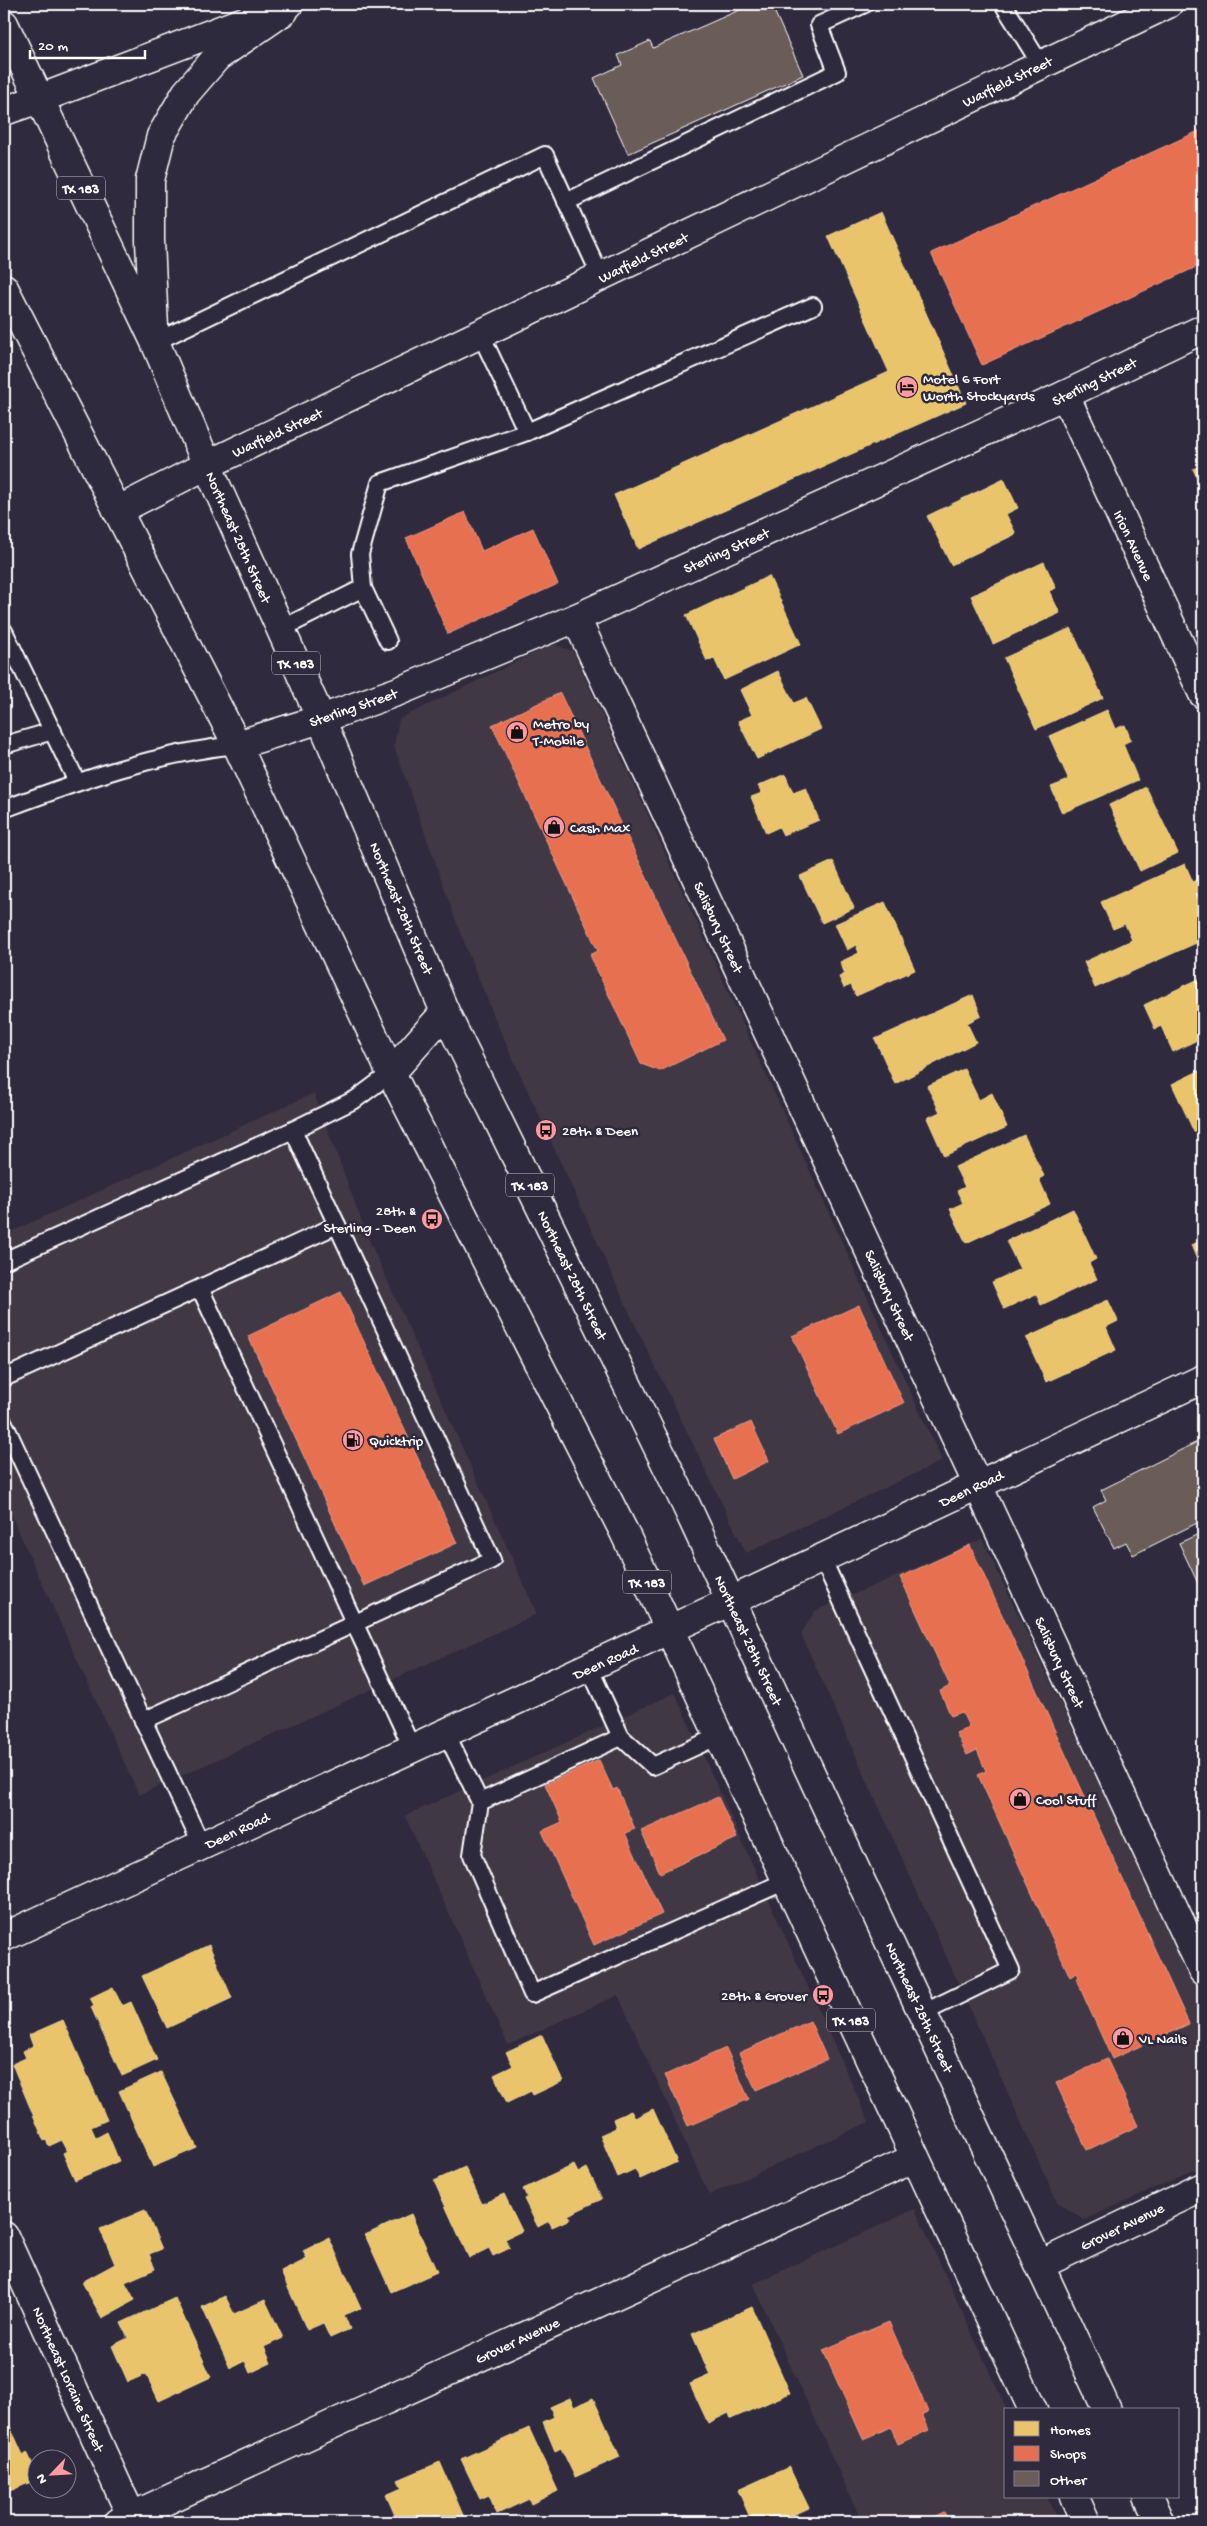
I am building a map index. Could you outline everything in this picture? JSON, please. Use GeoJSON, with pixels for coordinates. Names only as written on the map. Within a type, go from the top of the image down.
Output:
{"type":"FeatureCollection","features":[{"type":"Feature","properties":{"kind":"main road"},"geometry":{"type":"LineString","coordinates":[[4,111],[289,4]]}},
{"type":"Feature","properties":{"kind":"main road"},"geometry":{"type":"LineString","coordinates":[[154,342],[150,241],[150,180],[161,136],[186,93],[216,57],[296,4]]}},
{"type":"Feature","properties":{"kind":"main road","name":"Warfield Street"},"geometry":{"type":"LineString","coordinates":[[117,511],[207,465],[1168,4]]}},
{"type":"Feature","properties":{"kind":"main road","name":"Northeast 28th Street"},"geometry":{"type":"LineString","coordinates":[[6,29],[154,342],[321,719],[446,1012],[731,1601],[1107,2408]]}},
{"type":"Feature","properties":{"kind":"main road","name":"TX 183"},"geometry":{"type":"LineString","coordinates":[[7,298],[237,745],[391,1073],[624,1532],[1032,2408]]}},
{"type":"Feature","properties":{"kind":"main road","name":"Sterling Street"},"geometry":{"type":"LineString","coordinates":[[237,745],[321,719],[398,692],[576,618],[1065,395],[1203,329]]}},
{"type":"Feature","properties":{"kind":"main road","name":"Irion Avenue"},"geometry":{"type":"LineString","coordinates":[[1065,395],[1203,694]]}},
{"type":"Feature","properties":{"kind":"main road","name":"Salisbury Street"},"geometry":{"type":"LineString","coordinates":[[576,618],[1203,1971]]}},
{"type":"Feature","properties":{"kind":"main road"},"geometry":{"type":"LineString","coordinates":[[391,1073],[446,1012]]}},
{"type":"Feature","properties":{"kind":"main road","name":"Deen Road"},"geometry":{"type":"LineString","coordinates":[[4,1937],[670,1631],[1203,1379]]}},
{"type":"Feature","properties":{"kind":"main road","name":"Grover Avenue"},"geometry":{"type":"LineString","coordinates":[[128,2520],[916,2158]]}},
{"type":"Feature","properties":{"kind":"main road","name":"Grover Avenue"},"geometry":{"type":"LineString","coordinates":[[1040,2265],[1203,2187]]}},
{"type":"Feature","properties":{"kind":"main road","name":"Northeast Loraine Street"},"geometry":{"type":"LineString","coordinates":[[4,2236],[128,2520]]}},
{"type":"Feature","properties":{"kind":"main road"},"geometry":{"type":"LineString","coordinates":[[1074,2498],[1086,2522]]}},
{"type":"Feature","properties":{"kind":"main road"},"geometry":{"type":"LineString","coordinates":[[1148,2498],[1160,2522]]}},
{"type":"Feature","properties":{"kind":"lane"},"geometry":{"type":"LineString","coordinates":[[566,202],[837,72],[819,25],[865,4]]}},
{"type":"Feature","properties":{"kind":"lane"},"geometry":{"type":"LineString","coordinates":[[1003,4],[1041,65]]}},
{"type":"Feature","properties":{"kind":"lane"},"geometry":{"type":"LineString","coordinates":[[154,342],[544,155],[601,277]]}},
{"type":"Feature","properties":{"kind":"lane"},"geometry":{"type":"LineString","coordinates":[[388,641],[363,588],[360,554],[380,483],[527,432],[813,306]]}},
{"type":"Feature","properties":{"kind":"lane"},"geometry":{"type":"LineString","coordinates":[[481,335],[527,432]]}},
{"type":"Feature","properties":{"kind":"lane"},"geometry":{"type":"LineString","coordinates":[[281,629],[363,588]]}},
{"type":"Feature","properties":{"kind":"lane"},"geometry":{"type":"LineString","coordinates":[[4,631],[77,782]]}},
{"type":"Feature","properties":{"kind":"lane"},"geometry":{"type":"LineString","coordinates":[[4,745],[53,732]]}},
{"type":"Feature","properties":{"kind":"lane"},"geometry":{"type":"LineString","coordinates":[[4,809],[77,782],[194,749],[237,745]]}},
{"type":"Feature","properties":{"kind":"lane"},"geometry":{"type":"LineString","coordinates":[[4,1261],[293,1130],[356,1099],[391,1073]]}},
{"type":"Feature","properties":{"kind":"lane"},"geometry":{"type":"LineString","coordinates":[[143,1721],[492,1560],[293,1130]]}},
{"type":"Feature","properties":{"kind":"lane"},"geometry":{"type":"LineString","coordinates":[[4,1378],[337,1225]]}},
{"type":"Feature","properties":{"kind":"lane"},"geometry":{"type":"LineString","coordinates":[[200,1288],[412,1748]]}},
{"type":"Feature","properties":{"kind":"lane"},"geometry":{"type":"LineString","coordinates":[[4,1423],[202,1846]]}},
{"type":"Feature","properties":{"kind":"lane"},"geometry":{"type":"LineString","coordinates":[[822,1558],[1011,1970],[923,2013]]}},
{"type":"Feature","properties":{"kind":"lane"},"geometry":{"type":"LineString","coordinates":[[589,1668],[621,1737],[653,1766],[719,1736]]}},
{"type":"Feature","properties":{"kind":"lane"},"geometry":{"type":"LineString","coordinates":[[446,1733],[480,1802],[472,1855],[532,1994],[786,1881]]}},
{"type":"Feature","properties":{"kind":"lane"},"geometry":{"type":"LineString","coordinates":[[480,1802],[621,1737]]}},
{"type":"Feature","properties":{"kind":"shaded area"},"geometry":{"type":"Polygon","coordinates":[[[553,644],[573,651],[942,1461],[746,1553],[637,1329],[498,1026],[461,935],[394,746],[399,719],[553,644]]]}},
{"type":"Feature","properties":{"kind":"shaded area"},"geometry":{"type":"Polygon","coordinates":[[[314,1093],[366,1233],[537,1614],[139,1795],[4,1500],[4,1235],[314,1093]]]}},
{"type":"Feature","properties":{"kind":"shaded area"},"geometry":{"type":"Polygon","coordinates":[[[982,1539],[1203,2002],[1203,2166],[1084,2220],[1057,2202],[801,1634],[815,1611],[982,1539]]]}},
{"type":"Feature","properties":{"kind":"shaded area"},"geometry":{"type":"Polygon","coordinates":[[[675,1693],[869,2122],[709,2195],[618,1995],[508,2045],[405,1816],[675,1693]]]}},
{"type":"Feature","properties":{"kind":"shaded area"},"geometry":{"type":"Polygon","coordinates":[[[915,2209],[1006,2408],[1004,2408],[1004,2498],[1047,2498],[1058,2522],[862,2522],[753,2284],[915,2209]]]}},
{"type":"Feature","properties":{"kind":"building: Homes","name":"Motel 6 Fort Worth Stockyards"},"geometry":{"type":"Polygon","coordinates":[[[881,212],[966,403],[638,549],[614,495],[889,372],[828,236],[881,212]]]}},
{"type":"Feature","properties":{"kind":"building: Homes"},"geometry":{"type":"Polygon","coordinates":[[[1203,465],[1203,491],[1193,469],[1203,465]]]}},
{"type":"Feature","properties":{"kind":"building: Homes"},"geometry":{"type":"Polygon","coordinates":[[[1004,479],[1018,508],[1006,514],[1016,534],[951,565],[927,516],[1004,479]]]}},
{"type":"Feature","properties":{"kind":"building: Homes"},"geometry":{"type":"Polygon","coordinates":[[[1044,562],[1056,588],[1049,591],[1060,613],[993,644],[971,596],[1044,562]]]}},
{"type":"Feature","properties":{"kind":"building: Homes"},"geometry":{"type":"Polygon","coordinates":[[[769,576],[801,644],[724,680],[714,658],[707,661],[686,615],[769,576]]]}},
{"type":"Feature","properties":{"kind":"building: Homes"},"geometry":{"type":"Polygon","coordinates":[[[1071,628],[1103,698],[1036,729],[1004,658],[1071,628]]]}},
{"type":"Feature","properties":{"kind":"building: Homes"},"geometry":{"type":"Polygon","coordinates":[[[778,671],[794,703],[806,698],[821,729],[757,759],[738,721],[752,715],[740,690],[778,671]]]}},
{"type":"Feature","properties":{"kind":"building: Homes"},"geometry":{"type":"Polygon","coordinates":[[[1107,710],[1115,729],[1125,725],[1131,740],[1123,744],[1138,780],[1062,813],[1051,787],[1069,780],[1049,736],[1107,710]]]}},
{"type":"Feature","properties":{"kind":"building: Homes"},"geometry":{"type":"Polygon","coordinates":[[[785,774],[793,793],[806,788],[819,820],[783,835],[779,827],[766,833],[751,797],[762,793],[758,786],[785,774]]]}},
{"type":"Feature","properties":{"kind":"building: Homes"},"geometry":{"type":"Polygon","coordinates":[[[1146,787],[1178,853],[1140,871],[1109,805],[1146,787]]]}},
{"type":"Feature","properties":{"kind":"building: Homes"},"geometry":{"type":"Polygon","coordinates":[[[833,861],[854,908],[822,923],[800,876],[833,861]]]}},
{"type":"Feature","properties":{"kind":"building: Homes"},"geometry":{"type":"Polygon","coordinates":[[[1185,864],[1193,882],[1203,878],[1203,940],[1095,988],[1084,962],[1132,940],[1125,924],[1113,929],[1101,902],[1185,864]]]}},
{"type":"Feature","properties":{"kind":"building: Homes"},"geometry":{"type":"Polygon","coordinates":[[[885,902],[915,970],[856,996],[851,985],[844,988],[839,977],[845,974],[840,962],[859,953],[856,945],[847,950],[835,924],[885,902]]]}},
{"type":"Feature","properties":{"kind":"building: Homes"},"geometry":{"type":"Polygon","coordinates":[[[1203,977],[1203,1037],[1173,1052],[1161,1026],[1155,1029],[1144,1005],[1203,977]]]}},
{"type":"Feature","properties":{"kind":"building: Homes"},"geometry":{"type":"Polygon","coordinates":[[[973,995],[981,1016],[967,1023],[976,1042],[895,1084],[875,1039],[973,995]]]}},
{"type":"Feature","properties":{"kind":"building: Homes"},"geometry":{"type":"Polygon","coordinates":[[[964,1069],[979,1100],[992,1093],[1007,1127],[944,1156],[927,1118],[940,1112],[927,1086],[964,1069]]]}},
{"type":"Feature","properties":{"kind":"building: Homes"},"geometry":{"type":"Polygon","coordinates":[[[1203,1069],[1203,1127],[1194,1132],[1172,1084],[1203,1069]]]}},
{"type":"Feature","properties":{"kind":"building: Homes"},"geometry":{"type":"Polygon","coordinates":[[[1024,1135],[1044,1176],[1039,1179],[1050,1204],[966,1243],[950,1209],[963,1203],[957,1191],[965,1187],[955,1167],[1024,1135]]]}},
{"type":"Feature","properties":{"kind":"building: Homes"},"geometry":{"type":"Polygon","coordinates":[[[1073,1209],[1096,1259],[1089,1263],[1097,1279],[1041,1305],[1036,1294],[1004,1309],[992,1282],[1020,1269],[1006,1241],[1073,1209]]]}},
{"type":"Feature","properties":{"kind":"building: Homes"},"geometry":{"type":"Polygon","coordinates":[[[1203,1240],[1203,1274],[1191,1245],[1203,1240]]]}},
{"type":"Feature","properties":{"kind":"building: Homes"},"geometry":{"type":"Polygon","coordinates":[[[1108,1300],[1118,1321],[1106,1327],[1116,1350],[1046,1382],[1026,1338],[1108,1300]]]}},
{"type":"Feature","properties":{"kind":"building: Homes"},"geometry":{"type":"Polygon","coordinates":[[[209,1945],[232,1998],[167,2028],[142,1976],[209,1945]]]}},
{"type":"Feature","properties":{"kind":"building: Homes"},"geometry":{"type":"Polygon","coordinates":[[[113,1987],[122,2006],[131,2002],[157,2060],[122,2076],[91,2007],[94,2005],[90,1998],[113,1987]]]}},
{"type":"Feature","properties":{"kind":"building: Homes"},"geometry":{"type":"Polygon","coordinates":[[[63,2020],[107,2120],[91,2127],[96,2138],[107,2132],[119,2161],[75,2180],[63,2153],[67,2151],[62,2140],[49,2146],[46,2140],[44,2141],[12,2064],[26,2058],[23,2051],[33,2046],[29,2035],[63,2020]]]}},
{"type":"Feature","properties":{"kind":"building: Homes"},"geometry":{"type":"Polygon","coordinates":[[[542,2035],[563,2081],[533,2095],[531,2091],[507,2103],[494,2075],[513,2066],[506,2052],[542,2035]]]}},
{"type":"Feature","properties":{"kind":"building: Homes"},"geometry":{"type":"Polygon","coordinates":[[[161,2072],[197,2148],[153,2167],[119,2091],[161,2072]]]}},
{"type":"Feature","properties":{"kind":"building: Homes"},"geometry":{"type":"Polygon","coordinates":[[[653,2109],[677,2162],[640,2179],[635,2169],[618,2177],[600,2135],[616,2128],[613,2119],[631,2111],[635,2118],[653,2109]]]}},
{"type":"Feature","properties":{"kind":"building: Homes"},"geometry":{"type":"Polygon","coordinates":[[[574,2165],[578,2173],[587,2168],[602,2199],[568,2215],[570,2219],[552,2227],[549,2221],[538,2227],[524,2199],[527,2197],[523,2189],[574,2165]]]}},
{"type":"Feature","properties":{"kind":"building: Homes"},"geometry":{"type":"Polygon","coordinates":[[[465,2167],[482,2204],[504,2194],[522,2231],[505,2239],[510,2248],[493,2256],[489,2248],[469,2258],[434,2181],[465,2167]]]}},
{"type":"Feature","properties":{"kind":"building: Homes"},"geometry":{"type":"Polygon","coordinates":[[[145,2210],[162,2249],[149,2254],[155,2269],[125,2282],[135,2300],[102,2318],[82,2282],[115,2264],[100,2229],[145,2210]]]}},
{"type":"Feature","properties":{"kind":"building: Homes"},"geometry":{"type":"Polygon","coordinates":[[[411,2214],[437,2272],[391,2292],[365,2235],[411,2214]]]}},
{"type":"Feature","properties":{"kind":"building: Homes"},"geometry":{"type":"Polygon","coordinates":[[[329,2238],[361,2308],[344,2315],[350,2329],[330,2338],[323,2323],[307,2330],[281,2272],[307,2259],[303,2251],[329,2238]]]}},
{"type":"Feature","properties":{"kind":"building: Homes"},"geometry":{"type":"Polygon","coordinates":[[[225,2296],[234,2314],[265,2300],[283,2338],[264,2347],[271,2363],[250,2373],[245,2361],[230,2368],[202,2307],[225,2296]]]}},
{"type":"Feature","properties":{"kind":"building: Homes"},"geometry":{"type":"Polygon","coordinates":[[[175,2298],[211,2377],[159,2401],[146,2374],[128,2382],[112,2346],[128,2338],[121,2323],[175,2298]]]}},
{"type":"Feature","properties":{"kind":"building: Homes"},"geometry":{"type":"Polygon","coordinates":[[[752,2307],[790,2393],[731,2419],[729,2413],[708,2423],[690,2384],[710,2375],[692,2334],[752,2307]]]}},
{"type":"Feature","properties":{"kind":"building: Homes"},"geometry":{"type":"Polygon","coordinates":[[[570,2398],[574,2407],[593,2398],[620,2457],[575,2477],[561,2448],[555,2451],[543,2422],[554,2417],[550,2407],[570,2398]]]}},
{"type":"Feature","properties":{"kind":"building: Homes"},"geometry":{"type":"Polygon","coordinates":[[[4,2413],[23,2455],[27,2452],[28,2454],[28,2483],[5,2493],[4,2413]]]}},
{"type":"Feature","properties":{"kind":"building: Homes"},"geometry":{"type":"Polygon","coordinates":[[[529,2428],[558,2491],[531,2504],[529,2499],[497,2514],[489,2495],[480,2499],[461,2459],[529,2428]]]}},
{"type":"Feature","properties":{"kind":"building: Homes"},"geometry":{"type":"Polygon","coordinates":[[[440,2462],[466,2522],[398,2522],[386,2495],[402,2488],[398,2480],[440,2462]]]}},
{"type":"Feature","properties":{"kind":"building: Homes"},"geometry":{"type":"Polygon","coordinates":[[[789,2467],[809,2508],[778,2522],[752,2522],[738,2490],[789,2467]]]}},
{"type":"Feature","properties":{"kind":"building: Shops"},"geometry":{"type":"Polygon","coordinates":[[[1203,129],[1203,264],[982,365],[931,253],[1203,129]]]}},
{"type":"Feature","properties":{"kind":"building: Shops"},"geometry":{"type":"Polygon","coordinates":[[[465,512],[482,551],[533,528],[558,584],[448,634],[406,538],[465,512]]]}},
{"type":"Feature","properties":{"kind":"building: Shops"},"geometry":{"type":"Polygon","coordinates":[[[560,693],[723,1040],[660,1071],[641,1064],[590,955],[598,951],[492,725],[560,693]]]}},
{"type":"Feature","properties":{"kind":"building: Shops","name":"Quicktrip"},"geometry":{"type":"Polygon","coordinates":[[[341,1292],[457,1543],[364,1586],[248,1336],[341,1292]]]}},
{"type":"Feature","properties":{"kind":"building: Shops"},"geometry":{"type":"Polygon","coordinates":[[[859,1305],[904,1403],[838,1434],[792,1336],[859,1305]]]}},
{"type":"Feature","properties":{"kind":"building: Shops"},"geometry":{"type":"Polygon","coordinates":[[[751,1422],[769,1461],[732,1479],[714,1439],[751,1422]]]}},
{"type":"Feature","properties":{"kind":"building: Shops"},"geometry":{"type":"Polygon","coordinates":[[[970,1545],[1189,2024],[1112,2059],[1076,1979],[1079,1977],[1077,1973],[1070,1977],[978,1775],[986,1771],[977,1750],[967,1755],[956,1733],[969,1727],[962,1712],[951,1716],[940,1691],[950,1686],[900,1577],[970,1545]]]}},
{"type":"Feature","properties":{"kind":"building: Shops"},"geometry":{"type":"Polygon","coordinates":[[[599,1760],[613,1790],[617,1788],[635,1829],[625,1833],[662,1914],[594,1945],[542,1831],[562,1822],[545,1784],[599,1760]]]}},
{"type":"Feature","properties":{"kind":"building: Shops"},"geometry":{"type":"Polygon","coordinates":[[[718,1797],[737,1838],[660,1873],[641,1831],[718,1797]]]}},
{"type":"Feature","properties":{"kind":"building: Shops"},"geometry":{"type":"Polygon","coordinates":[[[810,2021],[827,2059],[756,2090],[739,2053],[810,2021]]]}},
{"type":"Feature","properties":{"kind":"building: Shops"},"geometry":{"type":"Polygon","coordinates":[[[726,2048],[749,2099],[688,2126],[665,2075],[726,2048]]]}},
{"type":"Feature","properties":{"kind":"building: Shops"},"geometry":{"type":"Polygon","coordinates":[[[1107,2059],[1138,2126],[1087,2150],[1056,2083],[1107,2059]]]}},
{"type":"Feature","properties":{"kind":"building: Shops"},"geometry":{"type":"Polygon","coordinates":[[[889,2322],[928,2412],[922,2414],[929,2430],[898,2444],[891,2427],[863,2439],[823,2350],[889,2322]]]}},
{"type":"Feature","properties":{"kind":"building: Shops"},"geometry":{"type":"Polygon","coordinates":[[[944,2512],[949,2522],[923,2522],[944,2512]]]}},
{"type":"Feature","properties":{"kind":"building: Other"},"geometry":{"type":"Polygon","coordinates":[[[753,4],[771,4],[803,75],[628,154],[594,78],[622,65],[618,55],[650,41],[653,48],[753,4]]]}},
{"type":"Feature","properties":{"kind":"building: Other"},"geometry":{"type":"Polygon","coordinates":[[[1203,1439],[1203,1520],[1133,1555],[1126,1542],[1114,1548],[1093,1507],[1106,1500],[1101,1490],[1203,1439]]]}},
{"type":"Feature","properties":{"kind":"building: Other"},"geometry":{"type":"Polygon","coordinates":[[[1203,1532],[1203,1594],[1179,1543],[1203,1532]]]}},
{"type":"Feature","properties":{"kind":"place","name":"Motel 6 Fort Worth Stockyards"},"geometry":{"type":"Point","coordinates":[907,387]}},
{"type":"Feature","properties":{"kind":"place","name":"Metro by T-Mobile"},"geometry":{"type":"Point","coordinates":[517,732]}},
{"type":"Feature","properties":{"kind":"place","name":"Cash Max"},"geometry":{"type":"Point","coordinates":[554,827]}},
{"type":"Feature","properties":{"kind":"place","name":"28th & Deen"},"geometry":{"type":"Point","coordinates":[546,1130]}},
{"type":"Feature","properties":{"kind":"place","name":"28th & Sterling - Deen"},"geometry":{"type":"Point","coordinates":[432,1219]}},
{"type":"Feature","properties":{"kind":"place","name":"Quicktrip"},"geometry":{"type":"Point","coordinates":[353,1440]}},
{"type":"Feature","properties":{"kind":"place","name":"Cool Stuff"},"geometry":{"type":"Point","coordinates":[1020,1799]}},
{"type":"Feature","properties":{"kind":"place","name":"28th & Grover"},"geometry":{"type":"Point","coordinates":[823,1995]}},
{"type":"Feature","properties":{"kind":"place","name":"VL Nails"},"geometry":{"type":"Point","coordinates":[1123,2038]}}]}
